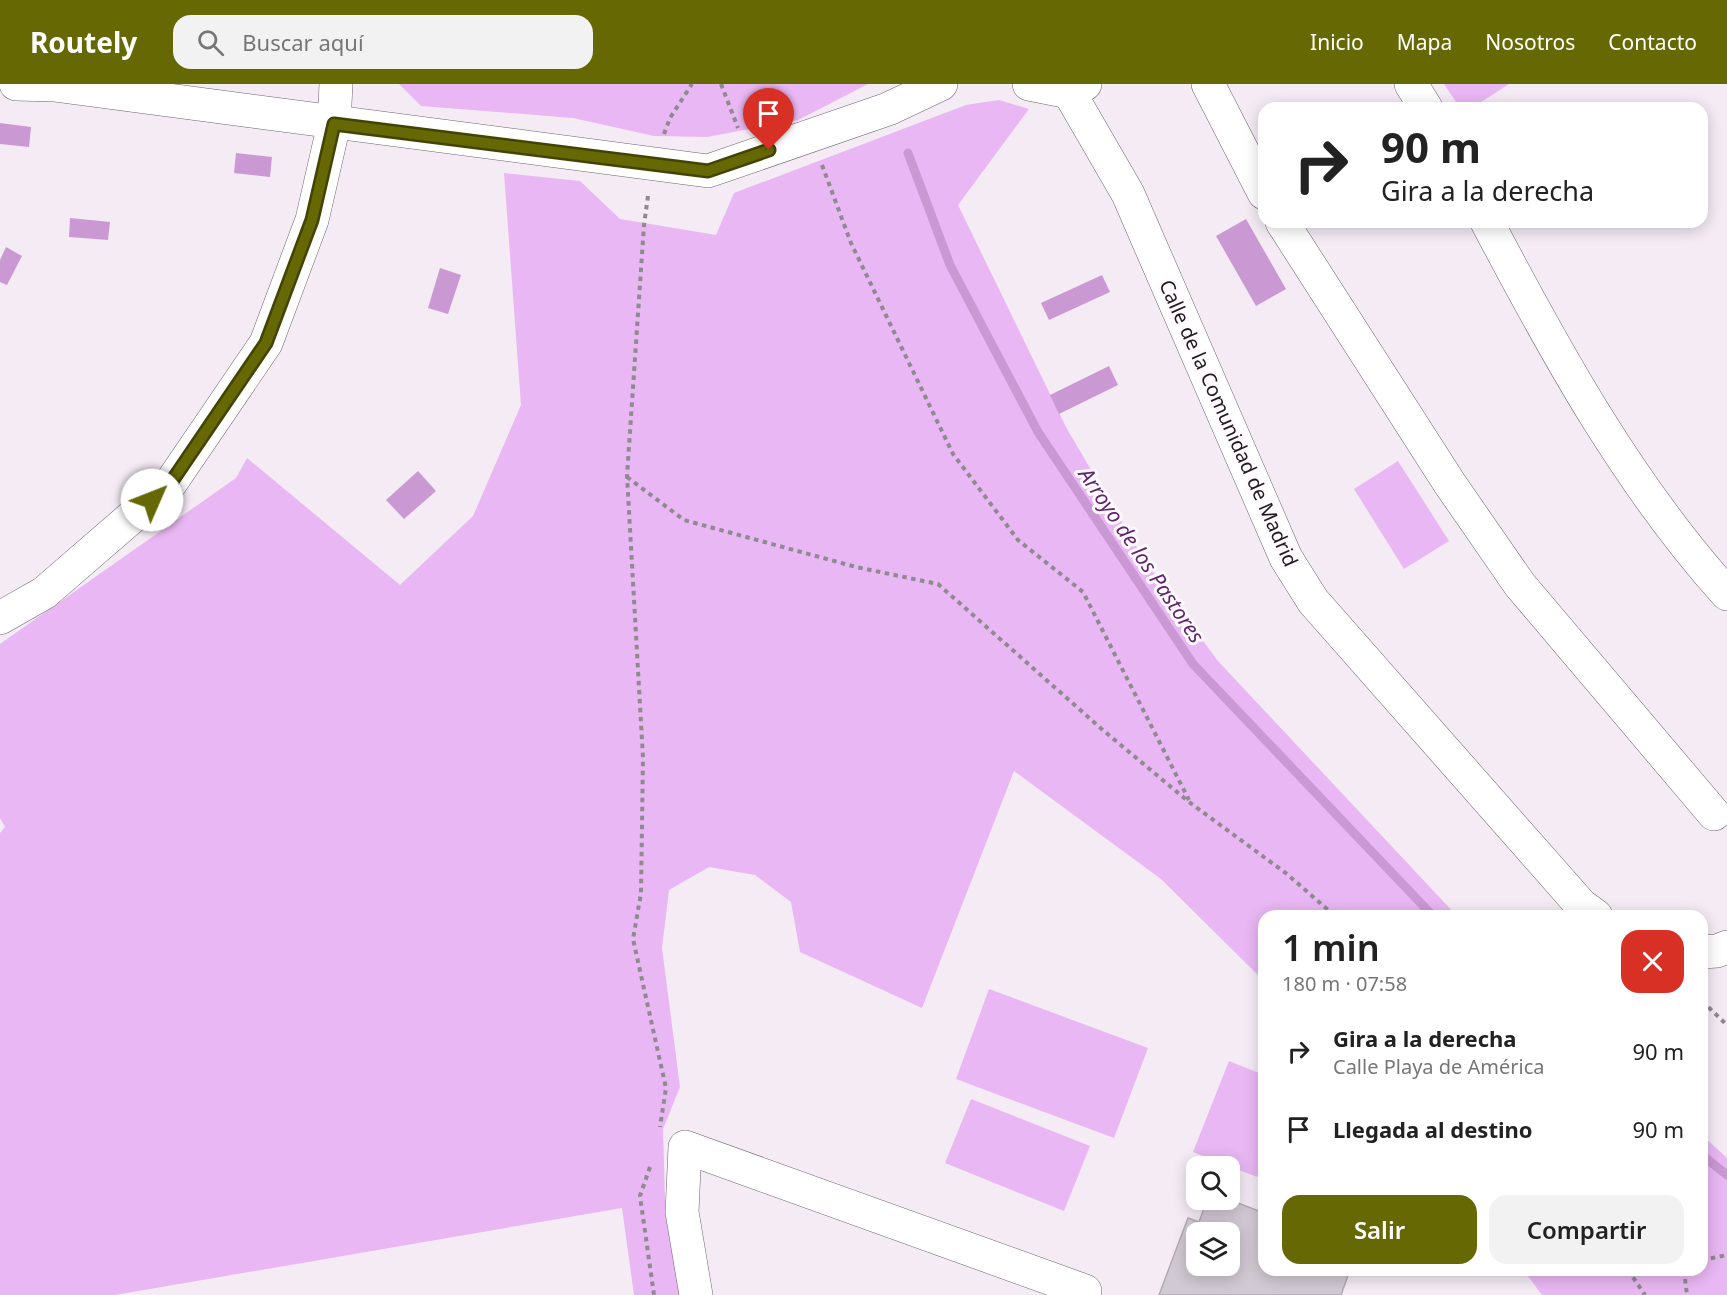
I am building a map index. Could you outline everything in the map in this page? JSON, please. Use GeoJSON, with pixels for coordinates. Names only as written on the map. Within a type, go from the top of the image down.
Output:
{"type":"FeatureCollection","features":[{"type":"Feature","properties":{"kind":"street"},"geometry":{"type":"LineString","coordinates":[[16,84],[54,86],[334,124],[654,162],[708,171],[888,109],[941,84]]}},
{"type":"Feature","properties":{"kind":"street"},"geometry":{"type":"LineString","coordinates":[[0,618],[44,593],[170,484],[266,343],[312,220],[334,124],[336,84]]}},
{"type":"Feature","properties":{"kind":"street"},"geometry":{"type":"LineString","coordinates":[[1029,84],[1077,88]]}},
{"type":"Feature","properties":{"kind":"street"},"geometry":{"type":"LineString","coordinates":[[1208,84],[1258,181]]}},
{"type":"Feature","properties":{"kind":"street"},"geometry":{"type":"LineString","coordinates":[[1411,84],[1422,102]]}},
{"type":"Feature","properties":{"kind":"street","name":"Calle de la Comunidad de Madrid"},"geometry":{"type":"LineString","coordinates":[[1077,88],[1128,194],[1286,558],[1313,601],[1588,910]]}},
{"type":"Feature","properties":{"kind":"street"},"geometry":{"type":"LineString","coordinates":[[1286,228],[1450,484],[1520,585],[1714,814]]}},
{"type":"Feature","properties":{"kind":"street"},"geometry":{"type":"LineString","coordinates":[[1490,228],[1560,360],[1625,461],[1696,560],[1727,594]]}},
{"type":"Feature","properties":{"kind":"street"},"geometry":{"type":"LineString","coordinates":[[1708,952],[1727,947]]}},
{"type":"Feature","properties":{"kind":"street"},"geometry":{"type":"LineString","coordinates":[[696,1295],[672,1138],[1085,1291]]}},
{"type":"Feature","properties":{"kind":"path"},"geometry":{"type":"LineString","coordinates":[[672,1138],[666,1088],[633,939],[641,892],[643,781],[627,477],[644,225],[654,162],[670,118],[692,84]]}},
{"type":"Feature","properties":{"kind":"path"},"geometry":{"type":"LineString","coordinates":[[721,84],[748,157]]}},
{"type":"Feature","properties":{"kind":"path"},"geometry":{"type":"LineString","coordinates":[[811,136],[851,243],[953,454],[1018,540],[1083,592],[1189,802]]}},
{"type":"Feature","properties":{"kind":"path"},"geometry":{"type":"LineString","coordinates":[[627,477],[684,520],[856,567],[938,584],[1104,731],[1189,802],[1287,874],[1328,910]]}},
{"type":"Feature","properties":{"kind":"path"},"geometry":{"type":"LineString","coordinates":[[1708,1007],[1727,1025]]}},
{"type":"Feature","properties":{"kind":"path"},"geometry":{"type":"LineString","coordinates":[[652,1159],[640,1196],[654,1295]]}},
{"type":"Feature","properties":{"kind":"path"},"geometry":{"type":"LineString","coordinates":[[1708,1259],[1727,1255]]}},
{"type":"Feature","properties":{"kind":"path"},"geometry":{"type":"LineString","coordinates":[[1632,1276],[1646,1295]]}},
{"type":"Feature","properties":{"kind":"path"},"geometry":{"type":"LineString","coordinates":[[1685,1276],[1688,1295]]}},
{"type":"Feature","properties":{"kind":"shaded area"},"geometry":{"type":"Polygon","coordinates":[[[399,84],[868,84],[798,120],[707,137],[654,136],[573,118],[421,106],[399,84]]]}},
{"type":"Feature","properties":{"kind":"shaded area"},"geometry":{"type":"Polygon","coordinates":[[[1444,84],[1509,84],[1481,102],[1456,102],[1444,84]]]}},
{"type":"Feature","properties":{"kind":"shaded area"},"geometry":{"type":"Polygon","coordinates":[[[999,100],[1029,109],[958,205],[1067,429],[1143,558],[1217,660],[1451,910],[1258,910],[1258,975],[1161,879],[1014,771],[922,1008],[800,952],[791,902],[755,875],[709,867],[669,890],[662,948],[680,1087],[663,1129],[665,1202],[680,1295],[634,1295],[622,1208],[115,1295],[0,1295],[0,833],[5,827],[0,818],[0,644],[236,478],[247,458],[400,585],[473,516],[521,405],[504,173],[580,181],[620,219],[716,235],[734,193],[966,105],[999,100]]]}},
{"type":"Feature","properties":{"kind":"shaded area"},"geometry":{"type":"Polygon","coordinates":[[[0,123],[31,127],[29,147],[0,144],[0,123]]]}},
{"type":"Feature","properties":{"kind":"shaded area"},"geometry":{"type":"Polygon","coordinates":[[[236,153],[272,157],[270,177],[234,173],[236,153]]]}},
{"type":"Feature","properties":{"kind":"shaded area"},"geometry":{"type":"Polygon","coordinates":[[[70,218],[110,222],[108,240],[69,237],[70,218]]]}},
{"type":"Feature","properties":{"kind":"shaded area"},"geometry":{"type":"Polygon","coordinates":[[[1246,219],[1286,289],[1256,306],[1216,236],[1246,219]]]}},
{"type":"Feature","properties":{"kind":"shaded area"},"geometry":{"type":"Polygon","coordinates":[[[6,247],[22,256],[7,285],[0,282],[0,260],[6,247]]]}},
{"type":"Feature","properties":{"kind":"shaded area"},"geometry":{"type":"Polygon","coordinates":[[[440,268],[461,275],[448,314],[428,308],[440,268]]]}},
{"type":"Feature","properties":{"kind":"shaded area"},"geometry":{"type":"Polygon","coordinates":[[[1102,275],[1110,292],[1049,320],[1041,303],[1102,275]]]}},
{"type":"Feature","properties":{"kind":"shaded area"},"geometry":{"type":"Polygon","coordinates":[[[1109,366],[1118,385],[1059,414],[1050,395],[1109,366]]]}},
{"type":"Feature","properties":{"kind":"shaded area"},"geometry":{"type":"Polygon","coordinates":[[[1398,461],[1449,541],[1404,569],[1354,489],[1398,461]]]}},
{"type":"Feature","properties":{"kind":"shaded area"},"geometry":{"type":"Polygon","coordinates":[[[418,471],[436,491],[404,519],[386,500],[418,471]]]}},
{"type":"Feature","properties":{"kind":"shaded area"},"geometry":{"type":"Polygon","coordinates":[[[989,989],[1148,1048],[1114,1138],[956,1079],[989,989]]]}},
{"type":"Feature","properties":{"kind":"shaded area"},"geometry":{"type":"Polygon","coordinates":[[[1229,1061],[1258,1073],[1257,1177],[1240,1170],[1240,1156],[1203,1156],[1193,1152],[1229,1061]]]}},
{"type":"Feature","properties":{"kind":"shaded area"},"geometry":{"type":"Polygon","coordinates":[[[971,1099],[1090,1146],[1064,1211],[945,1163],[971,1099]]]}},
{"type":"Feature","properties":{"kind":"shaded area"},"geometry":{"type":"Polygon","coordinates":[[[1708,1141],[1727,1158],[1727,1295],[1542,1295],[1528,1276],[1708,1276],[1708,1141]]]}},
{"type":"Feature","properties":{"kind":"building"},"geometry":{"type":"Polygon","coordinates":[[[1240,1204],[1258,1211],[1258,1276],[1348,1276],[1341,1295],[1159,1295],[1186,1223],[1186,1276],[1240,1276],[1240,1222],[1199,1222],[1203,1210],[1240,1210],[1240,1204]]]}},
{"type":"Feature","properties":{"kind":"building"},"geometry":{"type":"Polygon","coordinates":[[[1188,1218],[1199,1222],[1186,1222],[1188,1218]]]}},
{"type":"Feature","properties":{"kind":"waterway","name":"Arroyo de los Pastores"},"geometry":{"type":"LineString","coordinates":[[908,153],[950,265],[1038,432],[1193,664],[1427,910]]}},
{"type":"Feature","properties":{"kind":"waterway","name":"Arroyo de los Pastores"},"geometry":{"type":"LineString","coordinates":[[1708,1160],[1727,1175]]}},
{"type":"Feature","properties":{"kind":"route"},"geometry":{"type":"LineString","coordinates":[[152,500],[170,484],[266,343],[312,220],[334,124],[654,162],[708,171],[769,150]]}}]}
